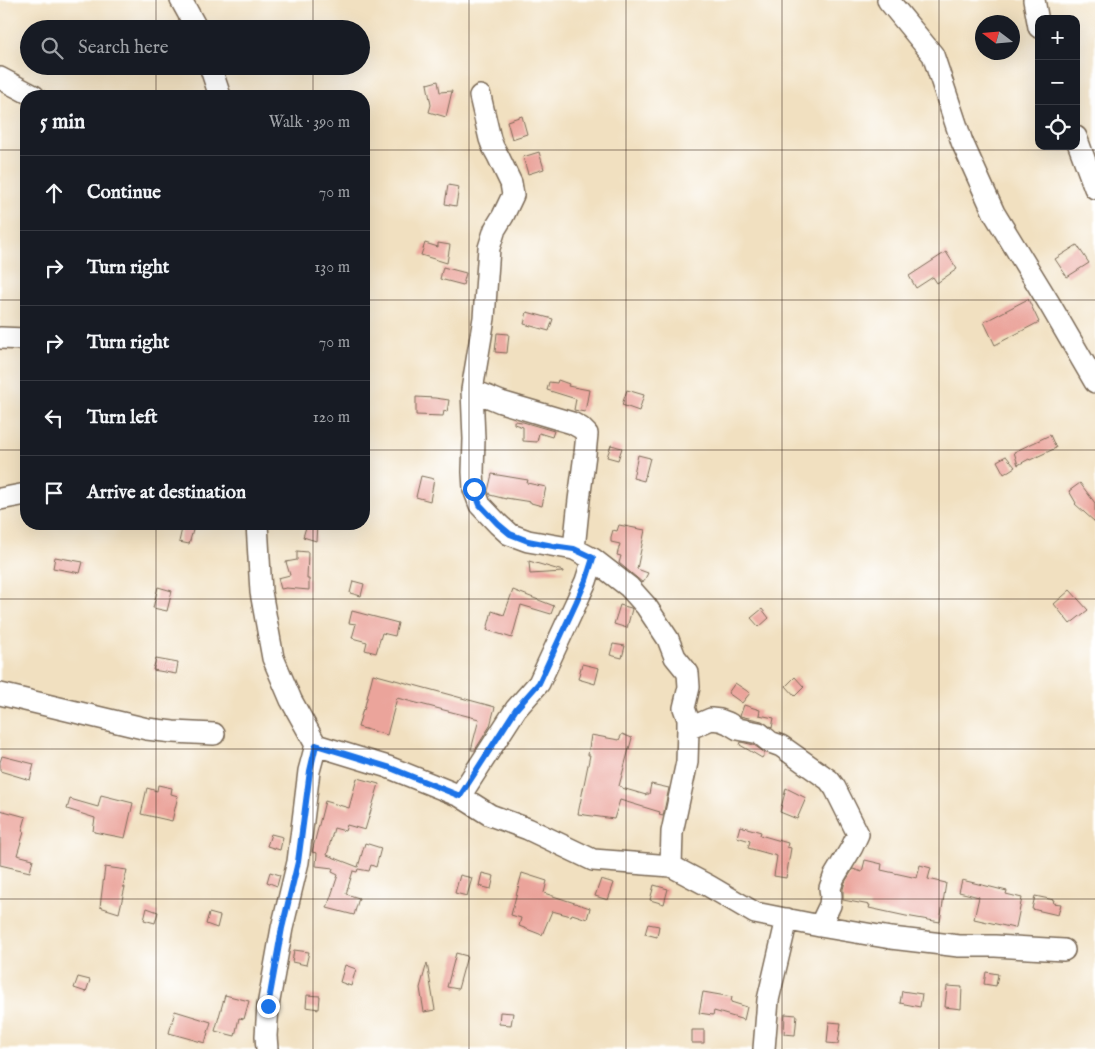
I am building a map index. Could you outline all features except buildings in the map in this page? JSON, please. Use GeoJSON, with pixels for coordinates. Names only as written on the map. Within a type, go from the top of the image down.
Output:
{"type":"FeatureCollection","features":[{"type":"Feature","properties":{"kind":"street"},"geometry":{"type":"LineString","coordinates":[[181,0],[192,20]]}},
{"type":"Feature","properties":{"kind":"street"},"geometry":{"type":"LineString","coordinates":[[888,0],[934,56],[962,142],[994,213],[1049,302],[1095,382]]}},
{"type":"Feature","properties":{"kind":"street"},"geometry":{"type":"LineString","coordinates":[[1034,0],[1037,15]]}},
{"type":"Feature","properties":{"kind":"street"},"geometry":{"type":"LineString","coordinates":[[213,75],[218,90]]}},
{"type":"Feature","properties":{"kind":"street"},"geometry":{"type":"LineString","coordinates":[[0,78],[23,90]]}},
{"type":"Feature","properties":{"kind":"street"},"geometry":{"type":"LineString","coordinates":[[480,96],[490,139],[511,182],[513,195],[495,229],[488,248],[484,318],[472,390],[474,489],[480,505],[510,534],[528,541],[583,554],[629,587],[646,606],[668,639],[675,657],[688,673],[689,688],[684,708],[688,719],[687,762],[672,832],[671,866]]}},
{"type":"Feature","properties":{"kind":"street"},"geometry":{"type":"LineString","coordinates":[[1080,148],[1094,182]]}},
{"type":"Feature","properties":{"kind":"street"},"geometry":{"type":"LineString","coordinates":[[0,338],[20,339]]}},
{"type":"Feature","properties":{"kind":"street"},"geometry":{"type":"LineString","coordinates":[[460,796],[516,709],[539,683],[586,580],[579,500],[587,434],[572,423],[501,402],[472,390]]}},
{"type":"Feature","properties":{"kind":"street"},"geometry":{"type":"LineString","coordinates":[[0,499],[20,495]]}},
{"type":"Feature","properties":{"kind":"street"},"geometry":{"type":"LineString","coordinates":[[257,530],[261,592],[273,658],[291,700],[316,745],[310,771],[298,862],[282,928],[268,1006],[267,1049]]}},
{"type":"Feature","properties":{"kind":"street"},"geometry":{"type":"LineString","coordinates":[[0,694],[147,729],[214,734]]}},
{"type":"Feature","properties":{"kind":"street"},"geometry":{"type":"LineString","coordinates":[[688,729],[711,719],[728,722],[738,729],[758,733],[770,742],[781,746],[829,780],[835,788],[858,834],[834,877],[830,888],[830,904],[820,926]]}},
{"type":"Feature","properties":{"kind":"street"},"geometry":{"type":"LineString","coordinates":[[316,745],[388,767],[460,796],[490,815],[528,829],[593,860],[671,866],[710,886],[755,913],[891,938],[959,946],[1064,950]]}},
{"type":"Feature","properties":{"kind":"street"},"geometry":{"type":"LineString","coordinates":[[764,1049],[768,1000],[787,919]]}},
{"type":"Feature","properties":{"kind":"route"},"geometry":{"type":"LineString","coordinates":[[268,1006],[282,928],[298,862],[310,771],[316,745],[388,767],[460,796],[516,709],[539,683],[586,580],[593,558],[574,549],[528,541],[510,534],[480,505],[474,489]]}}]}
